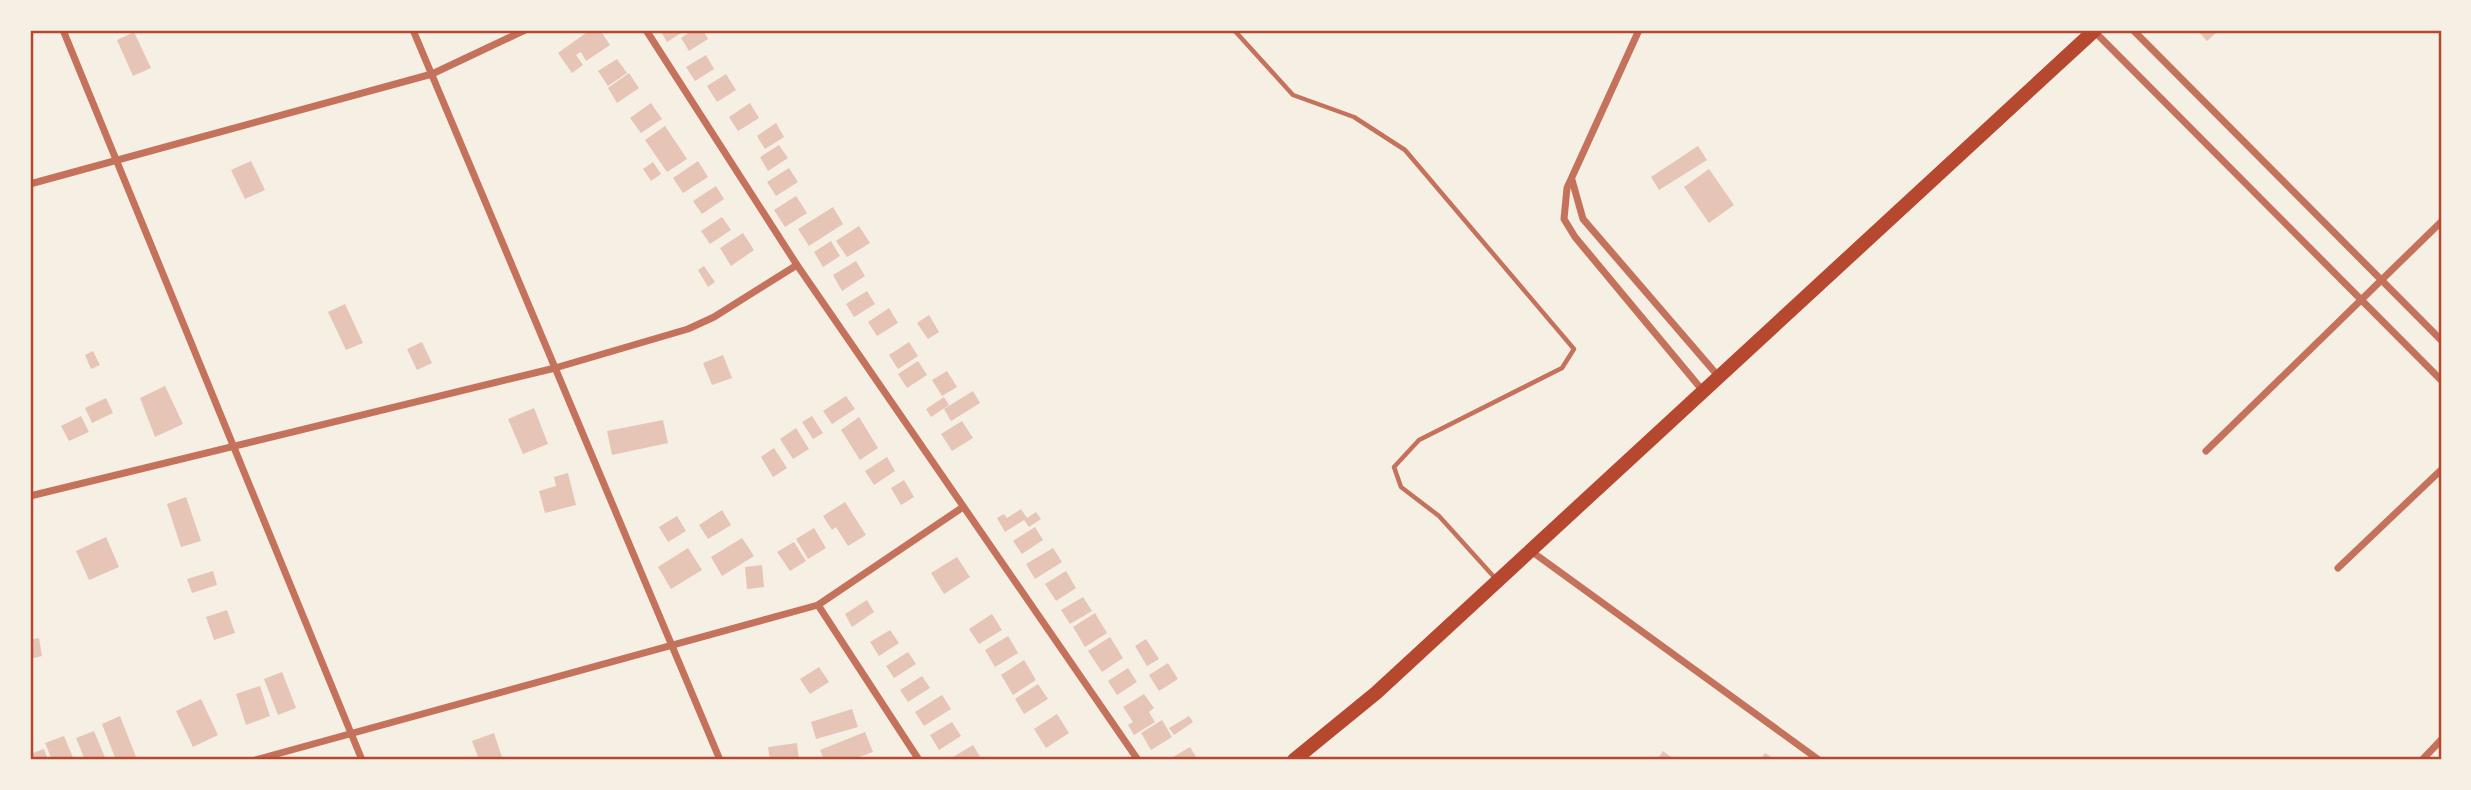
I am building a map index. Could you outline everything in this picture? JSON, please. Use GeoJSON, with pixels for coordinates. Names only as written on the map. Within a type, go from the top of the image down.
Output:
{"type":"FeatureCollection","features":[{"type":"Feature","properties":{"kind":"main road"},"geometry":{"type":"LineString","coordinates":[[1294,760],[1377,693],[2094,30]]}},
{"type":"Feature","properties":{"kind":"street"},"geometry":{"type":"LineString","coordinates":[[63,30],[362,760]]}},
{"type":"Feature","properties":{"kind":"street"},"geometry":{"type":"LineString","coordinates":[[413,30],[720,760]]}},
{"type":"Feature","properties":{"kind":"street"},"geometry":{"type":"LineString","coordinates":[[30,184],[432,74],[525,30]]}},
{"type":"Feature","properties":{"kind":"street"},"geometry":{"type":"LineString","coordinates":[[646,30],[797,265],[1138,760]]}},
{"type":"Feature","properties":{"kind":"street"},"geometry":{"type":"LineString","coordinates":[[1639,30],[1567,188],[1564,219],[1575,237],[1703,391]]}},
{"type":"Feature","properties":{"kind":"street"},"geometry":{"type":"LineString","coordinates":[[2094,30],[2441,380]]}},
{"type":"Feature","properties":{"kind":"street"},"geometry":{"type":"LineString","coordinates":[[2133,30],[2441,340]]}},
{"type":"Feature","properties":{"kind":"street"},"geometry":{"type":"LineString","coordinates":[[1572,179],[1583,219],[1718,377]]}},
{"type":"Feature","properties":{"kind":"street"},"geometry":{"type":"LineString","coordinates":[[2206,451],[2441,222]]}},
{"type":"Feature","properties":{"kind":"street"},"geometry":{"type":"LineString","coordinates":[[30,496],[555,368],[688,329],[714,317],[797,265]]}},
{"type":"Feature","properties":{"kind":"street"},"geometry":{"type":"LineString","coordinates":[[2338,568],[2441,470]]}},
{"type":"Feature","properties":{"kind":"street"},"geometry":{"type":"LineString","coordinates":[[254,760],[818,605],[963,507]]}},
{"type":"Feature","properties":{"kind":"street"},"geometry":{"type":"LineString","coordinates":[[1530,551],[1819,760]]}},
{"type":"Feature","properties":{"kind":"street"},"geometry":{"type":"LineString","coordinates":[[818,605],[919,760]]}},
{"type":"Feature","properties":{"kind":"street"},"geometry":{"type":"LineString","coordinates":[[2422,760],[2441,740]]}},
{"type":"Feature","properties":{"kind":"lane"},"geometry":{"type":"LineString","coordinates":[[1234,30],[1293,95],[1354,117],[1405,150],[1574,349],[1562,368],[1419,440],[1394,467],[1401,487],[1439,516],[1497,581]]}},
{"type":"Feature","properties":{"kind":"building"},"geometry":{"type":"Polygon","coordinates":[[[590,30],[600,30],[610,45],[586,61],[581,52],[576,55],[583,65],[572,73],[558,53],[590,30]]]}},
{"type":"Feature","properties":{"kind":"building"},"geometry":{"type":"Polygon","coordinates":[[[660,30],[686,30],[667,42],[660,30]]]}},
{"type":"Feature","properties":{"kind":"building"},"geometry":{"type":"Polygon","coordinates":[[[693,30],[703,30],[708,39],[689,51],[681,38],[693,30]]]}},
{"type":"Feature","properties":{"kind":"building"},"geometry":{"type":"Polygon","coordinates":[[[2197,30],[2219,30],[2207,41],[2197,30]]]}},
{"type":"Feature","properties":{"kind":"building"},"geometry":{"type":"Polygon","coordinates":[[[134,32],[151,68],[133,76],[117,40],[134,32]]]}},
{"type":"Feature","properties":{"kind":"building"},"geometry":{"type":"Polygon","coordinates":[[[706,55],[714,69],[695,81],[686,67],[706,55]]]}},
{"type":"Feature","properties":{"kind":"building"},"geometry":{"type":"Polygon","coordinates":[[[617,59],[627,73],[608,86],[598,71],[617,59]]]}},
{"type":"Feature","properties":{"kind":"building"},"geometry":{"type":"Polygon","coordinates":[[[629,73],[639,88],[617,103],[608,88],[629,73]]]}},
{"type":"Feature","properties":{"kind":"building"},"geometry":{"type":"Polygon","coordinates":[[[726,74],[736,90],[717,102],[707,86],[726,74]]]}},
{"type":"Feature","properties":{"kind":"building"},"geometry":{"type":"Polygon","coordinates":[[[651,103],[662,119],[641,133],[630,118],[651,103]]]}},
{"type":"Feature","properties":{"kind":"building"},"geometry":{"type":"Polygon","coordinates":[[[750,103],[759,118],[738,131],[729,117],[750,103]]]}},
{"type":"Feature","properties":{"kind":"building"},"geometry":{"type":"Polygon","coordinates":[[[776,123],[784,137],[765,149],[757,136],[776,123]]]}},
{"type":"Feature","properties":{"kind":"building"},"geometry":{"type":"Polygon","coordinates":[[[665,126],[687,159],[667,172],[645,140],[665,126]]]}},
{"type":"Feature","properties":{"kind":"building"},"geometry":{"type":"Polygon","coordinates":[[[779,145],[788,158],[768,171],[760,157],[779,145]]]}},
{"type":"Feature","properties":{"kind":"building"},"geometry":{"type":"Polygon","coordinates":[[[1698,146],[1707,160],[1659,190],[1651,177],[1698,146]]]}},
{"type":"Feature","properties":{"kind":"building"},"geometry":{"type":"Polygon","coordinates":[[[251,161],[265,190],[245,199],[231,170],[251,161]]]}},
{"type":"Feature","properties":{"kind":"building"},"geometry":{"type":"Polygon","coordinates":[[[698,161],[708,177],[683,193],[673,178],[698,161]]]}},
{"type":"Feature","properties":{"kind":"building"},"geometry":{"type":"Polygon","coordinates":[[[653,162],[661,174],[651,181],[643,169],[653,162]]]}},
{"type":"Feature","properties":{"kind":"building"},"geometry":{"type":"Polygon","coordinates":[[[789,168],[798,182],[776,196],[767,182],[789,168]]]}},
{"type":"Feature","properties":{"kind":"building"},"geometry":{"type":"Polygon","coordinates":[[[1709,169],[1734,205],[1709,223],[1684,187],[1709,169]]]}},
{"type":"Feature","properties":{"kind":"building"},"geometry":{"type":"Polygon","coordinates":[[[716,186],[724,199],[702,214],[693,201],[716,186]]]}},
{"type":"Feature","properties":{"kind":"building"},"geometry":{"type":"Polygon","coordinates":[[[796,196],[807,213],[785,227],[774,210],[796,196]]]}},
{"type":"Feature","properties":{"kind":"building"},"geometry":{"type":"Polygon","coordinates":[[[833,207],[843,224],[809,246],[798,229],[833,207]]]}},
{"type":"Feature","properties":{"kind":"building"},"geometry":{"type":"Polygon","coordinates":[[[722,217],[731,230],[710,244],[701,231],[722,217]]]}},
{"type":"Feature","properties":{"kind":"building"},"geometry":{"type":"Polygon","coordinates":[[[859,226],[870,243],[847,257],[836,241],[859,226]]]}},
{"type":"Feature","properties":{"kind":"building"},"geometry":{"type":"Polygon","coordinates":[[[743,233],[754,250],[731,266],[720,248],[743,233]]]}},
{"type":"Feature","properties":{"kind":"building"},"geometry":{"type":"Polygon","coordinates":[[[831,241],[840,256],[823,267],[814,252],[831,241]]]}},
{"type":"Feature","properties":{"kind":"building"},"geometry":{"type":"Polygon","coordinates":[[[856,261],[865,276],[842,291],[833,275],[856,261]]]}},
{"type":"Feature","properties":{"kind":"building"},"geometry":{"type":"Polygon","coordinates":[[[704,266],[715,282],[708,287],[698,270],[704,266]]]}},
{"type":"Feature","properties":{"kind":"building"},"geometry":{"type":"Polygon","coordinates":[[[867,291],[875,304],[854,317],[846,304],[867,291]]]}},
{"type":"Feature","properties":{"kind":"building"},"geometry":{"type":"Polygon","coordinates":[[[345,304],[363,343],[346,350],[328,312],[345,304]]]}},
{"type":"Feature","properties":{"kind":"building"},"geometry":{"type":"Polygon","coordinates":[[[889,308],[898,323],[877,336],[868,322],[889,308]]]}},
{"type":"Feature","properties":{"kind":"building"},"geometry":{"type":"Polygon","coordinates":[[[929,315],[939,332],[928,339],[917,323],[929,315]]]}},
{"type":"Feature","properties":{"kind":"building"},"geometry":{"type":"Polygon","coordinates":[[[422,342],[432,363],[417,370],[407,349],[422,342]]]}},
{"type":"Feature","properties":{"kind":"building"},"geometry":{"type":"Polygon","coordinates":[[[909,342],[918,356],[898,369],[889,355],[909,342]]]}},
{"type":"Feature","properties":{"kind":"building"},"geometry":{"type":"Polygon","coordinates":[[[93,351],[100,365],[91,369],[85,355],[93,351]]]}},
{"type":"Feature","properties":{"kind":"building"},"geometry":{"type":"Polygon","coordinates":[[[723,355],[732,378],[712,385],[703,363],[723,355]]]}},
{"type":"Feature","properties":{"kind":"building"},"geometry":{"type":"Polygon","coordinates":[[[918,361],[927,375],[907,388],[898,374],[918,361]]]}},
{"type":"Feature","properties":{"kind":"building"},"geometry":{"type":"Polygon","coordinates":[[[947,371],[957,387],[942,396],[932,380],[947,371]]]}},
{"type":"Feature","properties":{"kind":"building"},"geometry":{"type":"Polygon","coordinates":[[[165,386],[183,424],[155,437],[140,398],[165,386]]]}},
{"type":"Feature","properties":{"kind":"building"},"geometry":{"type":"Polygon","coordinates":[[[973,391],[980,403],[951,421],[944,409],[973,391]]]}},
{"type":"Feature","properties":{"kind":"building"},"geometry":{"type":"Polygon","coordinates":[[[846,396],[855,409],[832,424],[823,411],[846,396]]]}},
{"type":"Feature","properties":{"kind":"building"},"geometry":{"type":"Polygon","coordinates":[[[944,397],[949,405],[931,417],[926,409],[944,397]]]}},
{"type":"Feature","properties":{"kind":"building"},"geometry":{"type":"Polygon","coordinates":[[[106,398],[113,413],[92,423],[85,408],[106,398]]]}},
{"type":"Feature","properties":{"kind":"building"},"geometry":{"type":"Polygon","coordinates":[[[534,408],[548,444],[523,454],[508,419],[534,408]]]}},
{"type":"Feature","properties":{"kind":"building"},"geometry":{"type":"Polygon","coordinates":[[[81,416],[89,432],[69,441],[61,426],[81,416]]]}},
{"type":"Feature","properties":{"kind":"building"},"geometry":{"type":"Polygon","coordinates":[[[812,416],[823,433],[813,439],[802,422],[812,416]]]}},
{"type":"Feature","properties":{"kind":"building"},"geometry":{"type":"Polygon","coordinates":[[[859,417],[878,448],[860,460],[841,430],[859,417]]]}},
{"type":"Feature","properties":{"kind":"building"},"geometry":{"type":"Polygon","coordinates":[[[663,420],[668,443],[612,455],[607,431],[663,420]]]}},
{"type":"Feature","properties":{"kind":"building"},"geometry":{"type":"Polygon","coordinates":[[[962,421],[973,438],[952,451],[941,434],[962,421]]]}},
{"type":"Feature","properties":{"kind":"building"},"geometry":{"type":"Polygon","coordinates":[[[796,428],[809,449],[793,459],[780,439],[796,428]]]}},
{"type":"Feature","properties":{"kind":"building"},"geometry":{"type":"Polygon","coordinates":[[[774,448],[787,468],[773,477],[761,457],[774,448]]]}},
{"type":"Feature","properties":{"kind":"building"},"geometry":{"type":"Polygon","coordinates":[[[887,457],[895,471],[874,485],[865,471],[887,457]]]}},
{"type":"Feature","properties":{"kind":"building"},"geometry":{"type":"Polygon","coordinates":[[[568,473],[576,505],[545,513],[539,491],[556,486],[554,477],[568,473]]]}},
{"type":"Feature","properties":{"kind":"building"},"geometry":{"type":"Polygon","coordinates":[[[904,480],[914,497],[901,505],[891,488],[904,480]]]}},
{"type":"Feature","properties":{"kind":"building"},"geometry":{"type":"Polygon","coordinates":[[[186,497],[201,541],[181,547],[167,504],[186,497]]]}},
{"type":"Feature","properties":{"kind":"building"},"geometry":{"type":"Polygon","coordinates":[[[845,502],[866,535],[848,546],[836,527],[832,530],[823,516],[845,502]]]}},
{"type":"Feature","properties":{"kind":"building"},"geometry":{"type":"Polygon","coordinates":[[[1021,509],[1027,518],[1036,512],[1041,519],[1029,527],[1024,520],[1005,532],[997,518],[1004,514],[1007,518],[1021,509]]]}},
{"type":"Feature","properties":{"kind":"building"},"geometry":{"type":"Polygon","coordinates":[[[722,510],[731,525],[708,539],[699,525],[722,510]]]}},
{"type":"Feature","properties":{"kind":"building"},"geometry":{"type":"Polygon","coordinates":[[[677,516],[686,531],[668,542],[659,527],[677,516]]]}},
{"type":"Feature","properties":{"kind":"building"},"geometry":{"type":"Polygon","coordinates":[[[1035,527],[1043,540],[1022,554],[1013,541],[1035,527]]]}},
{"type":"Feature","properties":{"kind":"building"},"geometry":{"type":"Polygon","coordinates":[[[814,528],[826,548],[808,559],[796,539],[814,528]]]}},
{"type":"Feature","properties":{"kind":"building"},"geometry":{"type":"Polygon","coordinates":[[[106,537],[119,567],[89,580],[76,551],[106,537]]]}},
{"type":"Feature","properties":{"kind":"building"},"geometry":{"type":"Polygon","coordinates":[[[742,538],[754,556],[722,576],[711,557],[742,538]]]}},
{"type":"Feature","properties":{"kind":"building"},"geometry":{"type":"Polygon","coordinates":[[[794,542],[806,561],[790,571],[777,552],[794,542]]]}},
{"type":"Feature","properties":{"kind":"building"},"geometry":{"type":"Polygon","coordinates":[[[688,548],[702,570],[671,589],[658,567],[688,548]]]}},
{"type":"Feature","properties":{"kind":"building"},"geometry":{"type":"Polygon","coordinates":[[[1053,548],[1062,562],[1035,579],[1026,564],[1053,548]]]}},
{"type":"Feature","properties":{"kind":"building"},"geometry":{"type":"Polygon","coordinates":[[[957,557],[970,577],[944,594],[931,573],[957,557]]]}},
{"type":"Feature","properties":{"kind":"building"},"geometry":{"type":"Polygon","coordinates":[[[762,565],[764,587],[747,589],[745,567],[762,565]]]}},
{"type":"Feature","properties":{"kind":"building"},"geometry":{"type":"Polygon","coordinates":[[[213,571],[217,585],[192,593],[187,579],[213,571]]]}},
{"type":"Feature","properties":{"kind":"building"},"geometry":{"type":"Polygon","coordinates":[[[1066,571],[1076,588],[1056,601],[1045,584],[1066,571]]]}},
{"type":"Feature","properties":{"kind":"building"},"geometry":{"type":"Polygon","coordinates":[[[1083,597],[1092,611],[1070,624],[1061,610],[1083,597]]]}},
{"type":"Feature","properties":{"kind":"building"},"geometry":{"type":"Polygon","coordinates":[[[867,600],[874,612],[852,627],[845,614],[867,600]]]}},
{"type":"Feature","properties":{"kind":"building"},"geometry":{"type":"Polygon","coordinates":[[[227,610],[235,633],[214,640],[206,617],[227,610]]]}},
{"type":"Feature","properties":{"kind":"building"},"geometry":{"type":"Polygon","coordinates":[[[1095,613],[1107,633],[1085,647],[1073,627],[1095,613]]]}},
{"type":"Feature","properties":{"kind":"building"},"geometry":{"type":"Polygon","coordinates":[[[992,614],[1002,630],[979,644],[969,629],[992,614]]]}},
{"type":"Feature","properties":{"kind":"building"},"geometry":{"type":"Polygon","coordinates":[[[890,630],[899,643],[879,656],[870,642],[890,630]]]}},
{"type":"Feature","properties":{"kind":"building"},"geometry":{"type":"Polygon","coordinates":[[[1008,636],[1018,653],[995,667],[985,650],[1008,636]]]}},
{"type":"Feature","properties":{"kind":"building"},"geometry":{"type":"Polygon","coordinates":[[[1110,637],[1123,658],[1102,672],[1088,651],[1110,637]]]}},
{"type":"Feature","properties":{"kind":"building"},"geometry":{"type":"Polygon","coordinates":[[[39,638],[42,656],[30,659],[30,640],[39,638]]]}},
{"type":"Feature","properties":{"kind":"building"},"geometry":{"type":"Polygon","coordinates":[[[1146,639],[1159,659],[1147,666],[1135,646],[1146,639]]]}},
{"type":"Feature","properties":{"kind":"building"},"geometry":{"type":"Polygon","coordinates":[[[908,652],[916,664],[894,678],[886,666],[908,652]]]}},
{"type":"Feature","properties":{"kind":"building"},"geometry":{"type":"Polygon","coordinates":[[[1024,660],[1036,680],[1013,695],[1001,675],[1024,660]]]}},
{"type":"Feature","properties":{"kind":"building"},"geometry":{"type":"Polygon","coordinates":[[[1168,663],[1178,679],[1159,691],[1149,675],[1168,663]]]}},
{"type":"Feature","properties":{"kind":"building"},"geometry":{"type":"Polygon","coordinates":[[[819,667],[829,682],[810,694],[800,679],[819,667]]]}},
{"type":"Feature","properties":{"kind":"building"},"geometry":{"type":"Polygon","coordinates":[[[1128,668],[1137,682],[1117,695],[1108,681],[1128,668]]]}},
{"type":"Feature","properties":{"kind":"building"},"geometry":{"type":"Polygon","coordinates":[[[282,672],[296,708],[278,715],[264,679],[282,672]]]}},
{"type":"Feature","properties":{"kind":"building"},"geometry":{"type":"Polygon","coordinates":[[[922,676],[930,688],[908,702],[900,690],[922,676]]]}},
{"type":"Feature","properties":{"kind":"building"},"geometry":{"type":"Polygon","coordinates":[[[1038,684],[1048,699],[1024,714],[1015,699],[1038,684]]]}},
{"type":"Feature","properties":{"kind":"building"},"geometry":{"type":"Polygon","coordinates":[[[260,686],[270,716],[246,725],[236,694],[260,686]]]}},
{"type":"Feature","properties":{"kind":"building"},"geometry":{"type":"Polygon","coordinates":[[[1144,694],[1154,708],[1149,712],[1155,722],[1134,735],[1128,725],[1133,722],[1123,707],[1144,694]]]}},
{"type":"Feature","properties":{"kind":"building"},"geometry":{"type":"Polygon","coordinates":[[[942,695],[951,709],[924,726],[915,712],[942,695]]]}},
{"type":"Feature","properties":{"kind":"building"},"geometry":{"type":"Polygon","coordinates":[[[201,699],[218,735],[193,747],[176,711],[201,699]]]}},
{"type":"Feature","properties":{"kind":"building"},"geometry":{"type":"Polygon","coordinates":[[[852,709],[858,727],[816,739],[811,722],[852,709]]]}},
{"type":"Feature","properties":{"kind":"building"},"geometry":{"type":"Polygon","coordinates":[[[1057,714],[1069,733],[1046,748],[1034,729],[1057,714]]]}},
{"type":"Feature","properties":{"kind":"building"},"geometry":{"type":"Polygon","coordinates":[[[120,716],[136,757],[128,760],[116,760],[102,724],[120,716]]]}},
{"type":"Feature","properties":{"kind":"building"},"geometry":{"type":"Polygon","coordinates":[[[1189,716],[1193,722],[1174,735],[1169,728],[1189,716]]]}},
{"type":"Feature","properties":{"kind":"building"},"geometry":{"type":"Polygon","coordinates":[[[1162,720],[1172,737],[1151,750],[1141,733],[1162,720]]]}},
{"type":"Feature","properties":{"kind":"building"},"geometry":{"type":"Polygon","coordinates":[[[952,722],[961,736],[939,750],[930,735],[952,722]]]}},
{"type":"Feature","properties":{"kind":"building"},"geometry":{"type":"Polygon","coordinates":[[[94,731],[106,760],[85,760],[76,738],[94,731]]]}},
{"type":"Feature","properties":{"kind":"building"},"geometry":{"type":"Polygon","coordinates":[[[865,732],[873,752],[851,760],[824,760],[820,750],[865,732]]]}},
{"type":"Feature","properties":{"kind":"building"},"geometry":{"type":"Polygon","coordinates":[[[494,733],[502,757],[479,760],[472,741],[494,733]]]}},
{"type":"Feature","properties":{"kind":"building"},"geometry":{"type":"Polygon","coordinates":[[[64,736],[74,760],[52,760],[45,743],[64,736]]]}},
{"type":"Feature","properties":{"kind":"building"},"geometry":{"type":"Polygon","coordinates":[[[797,743],[799,760],[770,760],[768,747],[797,743]]]}},
{"type":"Feature","properties":{"kind":"building"},"geometry":{"type":"Polygon","coordinates":[[[973,745],[981,758],[978,760],[948,760],[973,745]]]}},
{"type":"Feature","properties":{"kind":"building"},"geometry":{"type":"Polygon","coordinates":[[[1190,747],[1198,760],[1168,760],[1190,747]]]}},
{"type":"Feature","properties":{"kind":"building"},"geometry":{"type":"Polygon","coordinates":[[[44,749],[48,760],[30,760],[30,754],[44,749]]]}},
{"type":"Feature","properties":{"kind":"building"},"geometry":{"type":"Polygon","coordinates":[[[1663,751],[1675,760],[1657,760],[1663,751]]]}},
{"type":"Feature","properties":{"kind":"building"},"geometry":{"type":"Polygon","coordinates":[[[1765,753],[1776,760],[1760,760],[1765,753]]]}}]}
